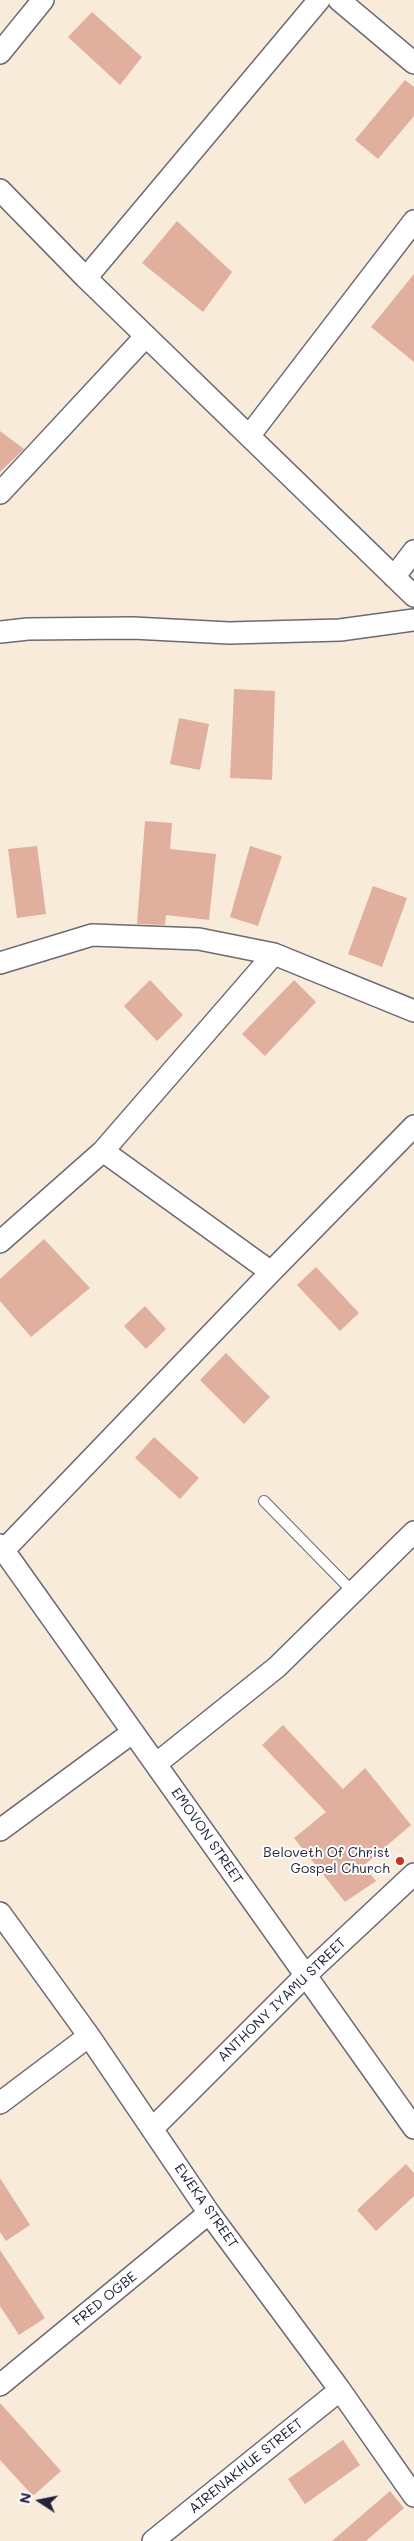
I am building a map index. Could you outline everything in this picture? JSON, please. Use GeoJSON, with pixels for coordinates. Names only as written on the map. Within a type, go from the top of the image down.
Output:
{"type":"FeatureCollection","features":[{"type":"Feature","properties":{"kind":"street"},"geometry":{"type":"LineString","coordinates":[[0,53],[43,0]]}},
{"type":"Feature","properties":{"kind":"street"},"geometry":{"type":"LineString","coordinates":[[86,278],[319,0]]}},
{"type":"Feature","properties":{"kind":"street"},"geometry":{"type":"LineString","coordinates":[[339,0],[414,63]]}},
{"type":"Feature","properties":{"kind":"street"},"geometry":{"type":"LineString","coordinates":[[1,195],[414,596]]}},
{"type":"Feature","properties":{"kind":"street"},"geometry":{"type":"LineString","coordinates":[[249,436],[414,221]]}},
{"type":"Feature","properties":{"kind":"street"},"geometry":{"type":"LineString","coordinates":[[0,493],[146,336]]}},
{"type":"Feature","properties":{"kind":"street"},"geometry":{"type":"LineString","coordinates":[[394,577],[414,551]]}},
{"type":"Feature","properties":{"kind":"street"},"geometry":{"type":"LineString","coordinates":[[0,632],[28,629],[133,628],[238,633],[340,630],[414,620]]}},
{"type":"Feature","properties":{"kind":"street"},"geometry":{"type":"LineString","coordinates":[[0,963],[92,935],[199,939],[274,954],[414,1011]]}},
{"type":"Feature","properties":{"kind":"street"},"geometry":{"type":"LineString","coordinates":[[0,1242],[103,1151],[274,954]]}},
{"type":"Feature","properties":{"kind":"street"},"geometry":{"type":"LineString","coordinates":[[2,1547],[414,1126]]}},
{"type":"Feature","properties":{"kind":"street"},"geometry":{"type":"LineString","coordinates":[[103,1151],[271,1272]]}},
{"type":"Feature","properties":{"kind":"street"},"geometry":{"type":"LineString","coordinates":[[156,1764],[277,1667],[414,1532]]}},
{"type":"Feature","properties":{"kind":"street","name":"EMOVON STREET"},"geometry":{"type":"LineString","coordinates":[[2,1547],[414,2128]]}},
{"type":"Feature","properties":{"kind":"street"},"geometry":{"type":"LineString","coordinates":[[0,1830],[133,1732]]}},
{"type":"Feature","properties":{"kind":"street","name":"ANTHONY IYAMU STREET"},"geometry":{"type":"LineString","coordinates":[[152,2129],[306,1975],[414,1874]]}},
{"type":"Feature","properties":{"kind":"street","name":"EWEKA STREET"},"geometry":{"type":"LineString","coordinates":[[0,1913],[89,2036],[210,2213],[340,2390],[414,2496]]}},
{"type":"Feature","properties":{"kind":"street"},"geometry":{"type":"LineString","coordinates":[[0,2103],[89,2036]]}},
{"type":"Feature","properties":{"kind":"street","name":"FRED OGBE"},"geometry":{"type":"LineString","coordinates":[[0,2386],[210,2213]]}},
{"type":"Feature","properties":{"kind":"street","name":"AIRENAKHUE STREET"},"geometry":{"type":"LineString","coordinates":[[153,2541],[340,2390]]}},
{"type":"Feature","properties":{"kind":"lane"},"geometry":{"type":"LineString","coordinates":[[264,1501],[354,1593]]}},
{"type":"Feature","properties":{"kind":"building"},"geometry":{"type":"Polygon","coordinates":[[[92,12],[142,57],[120,85],[68,37],[92,12]]]}},
{"type":"Feature","properties":{"kind":"building"},"geometry":{"type":"Polygon","coordinates":[[[405,80],[414,87],[414,116],[378,159],[355,140],[405,80]]]}},
{"type":"Feature","properties":{"kind":"building"},"geometry":{"type":"Polygon","coordinates":[[[177,221],[232,272],[203,312],[142,263],[177,221]]]}},
{"type":"Feature","properties":{"kind":"building"},"geometry":{"type":"Polygon","coordinates":[[[414,274],[414,362],[371,327],[414,274]]]}},
{"type":"Feature","properties":{"kind":"building"},"geometry":{"type":"Polygon","coordinates":[[[0,431],[24,449],[0,472],[0,431]]]}},
{"type":"Feature","properties":{"kind":"building"},"geometry":{"type":"Polygon","coordinates":[[[234,689],[275,691],[272,780],[230,778],[234,689]]]}},
{"type":"Feature","properties":{"kind":"building"},"geometry":{"type":"Polygon","coordinates":[[[179,718],[209,724],[200,770],[170,764],[179,718]]]}},
{"type":"Feature","properties":{"kind":"building"},"geometry":{"type":"Polygon","coordinates":[[[145,821],[172,823],[170,849],[216,854],[209,920],[166,915],[165,925],[137,924],[145,821]]]}},
{"type":"Feature","properties":{"kind":"building"},"geometry":{"type":"Polygon","coordinates":[[[37,846],[46,914],[17,918],[8,849],[37,846]]]}},
{"type":"Feature","properties":{"kind":"building"},"geometry":{"type":"Polygon","coordinates":[[[250,846],[282,856],[258,926],[230,917],[250,846]]]}},
{"type":"Feature","properties":{"kind":"building"},"geometry":{"type":"Polygon","coordinates":[[[373,886],[407,898],[382,967],[348,954],[373,886]]]}},
{"type":"Feature","properties":{"kind":"building"},"geometry":{"type":"Polygon","coordinates":[[[150,980],[183,1015],[157,1041],[124,1006],[150,980]]]}},
{"type":"Feature","properties":{"kind":"building"},"geometry":{"type":"Polygon","coordinates":[[[294,980],[316,1002],[265,1056],[242,1034],[294,980]]]}},
{"type":"Feature","properties":{"kind":"building"},"geometry":{"type":"Polygon","coordinates":[[[44,1239],[90,1288],[31,1337],[0,1301],[0,1279],[44,1239]]]}},
{"type":"Feature","properties":{"kind":"building"},"geometry":{"type":"Polygon","coordinates":[[[316,1267],[359,1313],[340,1331],[297,1285],[316,1267]]]}},
{"type":"Feature","properties":{"kind":"building"},"geometry":{"type":"Polygon","coordinates":[[[145,1306],[166,1329],[146,1349],[124,1326],[145,1306]]]}},
{"type":"Feature","properties":{"kind":"building"},"geometry":{"type":"Polygon","coordinates":[[[226,1353],[270,1397],[244,1424],[200,1380],[226,1353]]]}},
{"type":"Feature","properties":{"kind":"building"},"geometry":{"type":"Polygon","coordinates":[[[154,1437],[199,1478],[180,1499],[135,1458],[154,1437]]]}},
{"type":"Feature","properties":{"kind":"building"},"geometry":{"type":"Polygon","coordinates":[[[283,1725],[343,1789],[365,1768],[411,1825],[363,1866],[376,1881],[345,1902],[294,1838],[326,1812],[262,1745],[283,1725]]]}},
{"type":"Feature","properties":{"kind":"building"},"geometry":{"type":"Polygon","coordinates":[[[406,2164],[414,2173],[414,2196],[376,2231],[357,2210],[406,2164]]]}},
{"type":"Feature","properties":{"kind":"building"},"geometry":{"type":"Polygon","coordinates":[[[0,2178],[30,2225],[6,2241],[0,2232],[0,2178]]]}},
{"type":"Feature","properties":{"kind":"building"},"geometry":{"type":"Polygon","coordinates":[[[0,2250],[45,2318],[19,2335],[0,2306],[0,2250]]]}},
{"type":"Feature","properties":{"kind":"building"},"geometry":{"type":"Polygon","coordinates":[[[0,2403],[61,2471],[33,2496],[0,2460],[0,2403]]]}},
{"type":"Feature","properties":{"kind":"building"},"geometry":{"type":"Polygon","coordinates":[[[343,2440],[360,2465],[305,2504],[288,2479],[343,2440]]]}},
{"type":"Feature","properties":{"kind":"building"},"geometry":{"type":"Polygon","coordinates":[[[390,2491],[404,2508],[366,2541],[332,2541],[390,2491]]]}},
{"type":"Feature","properties":{"kind":"place","name":"Beloveth Of Christ Gospel Church"},"geometry":{"type":"Point","coordinates":[400,1861]}}]}
